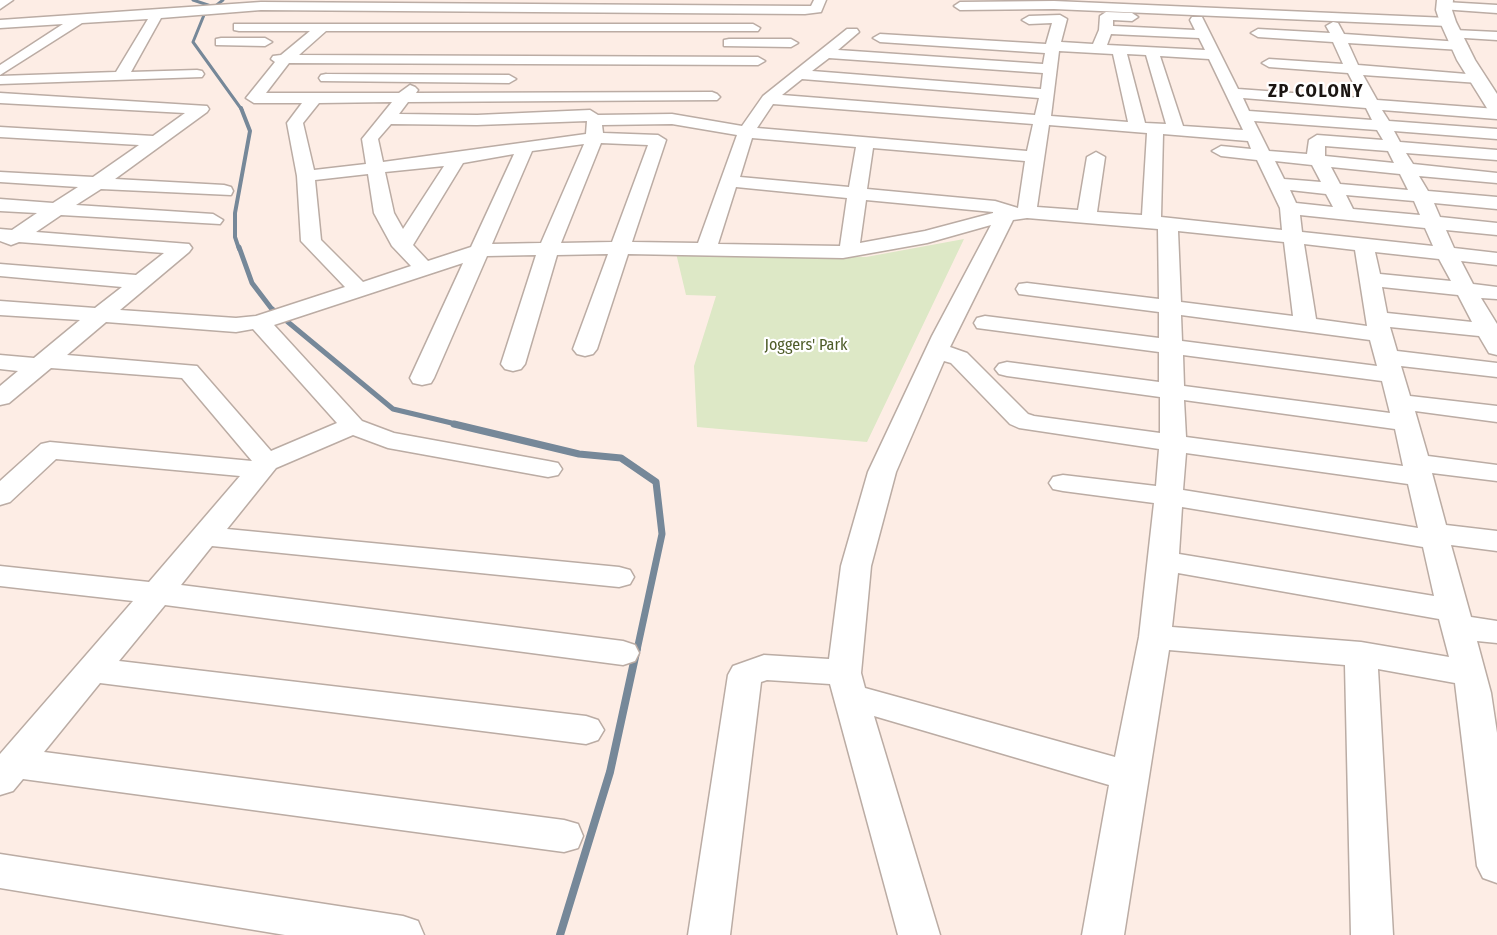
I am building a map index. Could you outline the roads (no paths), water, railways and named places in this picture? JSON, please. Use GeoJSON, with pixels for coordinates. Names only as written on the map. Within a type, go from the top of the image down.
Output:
{"type":"FeatureCollection","features":[{"type":"Feature","properties":{"kind":"main road"},"geometry":{"type":"LineString","coordinates":[[0,4],[5,0]]}},
{"type":"Feature","properties":{"kind":"street"},"geometry":{"type":"LineString","coordinates":[[261,6],[281,0]]}},
{"type":"Feature","properties":{"kind":"street"},"geometry":{"type":"LineString","coordinates":[[1194,0],[1471,60]]}},
{"type":"Feature","properties":{"kind":"street"},"geometry":{"type":"LineString","coordinates":[[239,27],[614,28],[656,10],[805,10],[816,9],[820,1]]}},
{"type":"Feature","properties":{"kind":"street"},"geometry":{"type":"LineString","coordinates":[[426,270],[402,246],[384,213],[370,140],[474,4]]}},
{"type":"Feature","properties":{"kind":"street"},"geometry":{"type":"LineString","coordinates":[[0,24],[158,15],[261,6],[474,4],[828,17]]}},
{"type":"Feature","properties":{"kind":"street"},"geometry":{"type":"LineString","coordinates":[[962,14],[1055,8],[1218,5]]}},
{"type":"Feature","properties":{"kind":"street"},"geometry":{"type":"LineString","coordinates":[[40,22],[57,7]]}},
{"type":"Feature","properties":{"kind":"street"},"geometry":{"type":"LineString","coordinates":[[919,935],[848,685],[856,566],[882,472],[937,351],[1016,213],[1034,158],[1048,94],[1055,8]]}},
{"type":"Feature","properties":{"kind":"street"},"geometry":{"type":"LineString","coordinates":[[1471,60],[1497,9]]}},
{"type":"Feature","properties":{"kind":"street"},"geometry":{"type":"LineString","coordinates":[[656,10],[768,28]]}},
{"type":"Feature","properties":{"kind":"street"},"geometry":{"type":"LineString","coordinates":[[120,77],[158,15]]}},
{"type":"Feature","properties":{"kind":"street"},"geometry":{"type":"LineString","coordinates":[[0,71],[79,20]]}},
{"type":"Feature","properties":{"kind":"street"},"geometry":{"type":"LineString","coordinates":[[915,41],[923,23]]}},
{"type":"Feature","properties":{"kind":"street"},"geometry":{"type":"LineString","coordinates":[[1278,79],[1362,85],[1471,60],[1497,26]]}},
{"type":"Feature","properties":{"kind":"street"},"geometry":{"type":"LineString","coordinates":[[1098,50],[1106,30],[1201,27],[1471,60]]}},
{"type":"Feature","properties":{"kind":"street"},"geometry":{"type":"LineString","coordinates":[[1201,27],[1289,208],[1295,238],[1305,324]]}},
{"type":"Feature","properties":{"kind":"street"},"geometry":{"type":"LineString","coordinates":[[322,28],[285,59],[254,98],[403,98],[594,118],[658,141],[585,349]]}},
{"type":"Feature","properties":{"kind":"street"},"geometry":{"type":"LineString","coordinates":[[513,364],[548,250],[594,118],[604,60],[614,28]]}},
{"type":"Feature","properties":{"kind":"street"},"geometry":{"type":"LineString","coordinates":[[972,44],[980,29]]}},
{"type":"Feature","properties":{"kind":"street"},"geometry":{"type":"LineString","coordinates":[[1256,33],[1342,46],[1471,60]]}},
{"type":"Feature","properties":{"kind":"street"},"geometry":{"type":"LineString","coordinates":[[706,250],[746,132],[768,99],[849,34],[915,41],[1215,55]]}},
{"type":"Feature","properties":{"kind":"street"},"geometry":{"type":"LineString","coordinates":[[1234,93],[1373,104],[1471,60],[1497,36]]}},
{"type":"Feature","properties":{"kind":"street"},"geometry":{"type":"LineString","coordinates":[[221,42],[327,43]]}},
{"type":"Feature","properties":{"kind":"street"},"geometry":{"type":"LineString","coordinates":[[712,43],[791,43]]}},
{"type":"Feature","properties":{"kind":"street"},"geometry":{"type":"LineString","coordinates":[[1262,47],[1342,46],[1471,60]]}},
{"type":"Feature","properties":{"kind":"street"},"geometry":{"type":"LineString","coordinates":[[1269,63],[1342,46]]}},
{"type":"Feature","properties":{"kind":"street"},"geometry":{"type":"LineString","coordinates":[[1007,369],[1172,392],[1391,368],[1494,336],[1448,255],[1421,196],[1405,170],[1342,46]]}},
{"type":"Feature","properties":{"kind":"street"},"geometry":{"type":"LineString","coordinates":[[1103,935],[1155,637],[1164,561],[1173,443],[1170,306],[1149,134],[1119,51]]}},
{"type":"Feature","properties":{"kind":"street"},"geometry":{"type":"LineString","coordinates":[[1152,52],[1176,130]]}},
{"type":"Feature","properties":{"kind":"street"},"geometry":{"type":"LineString","coordinates":[[824,53],[1049,69]]}},
{"type":"Feature","properties":{"kind":"street"},"geometry":{"type":"LineString","coordinates":[[262,59],[766,61]]}},
{"type":"Feature","properties":{"kind":"street"},"geometry":{"type":"LineString","coordinates":[[0,80],[197,74]]}},
{"type":"Feature","properties":{"kind":"street"},"geometry":{"type":"LineString","coordinates":[[797,74],[1048,94]]}},
{"type":"Feature","properties":{"kind":"street"},"geometry":{"type":"LineString","coordinates":[[271,77],[293,78]]}},
{"type":"Feature","properties":{"kind":"street"},"geometry":{"type":"LineString","coordinates":[[316,78],[530,78]]}},
{"type":"Feature","properties":{"kind":"street"},"geometry":{"type":"LineString","coordinates":[[306,176],[457,159],[526,146],[594,118],[712,97]]}},
{"type":"Feature","properties":{"kind":"street"},"geometry":{"type":"LineString","coordinates":[[0,98],[201,109],[98,183],[5,239]]}},
{"type":"Feature","properties":{"kind":"street"},"geometry":{"type":"LineString","coordinates":[[314,98],[295,123],[306,176],[311,241],[360,291]]}},
{"type":"Feature","properties":{"kind":"street"},"geometry":{"type":"LineString","coordinates":[[768,99],[1041,128],[1149,134],[1263,155],[1497,178]]}},
{"type":"Feature","properties":{"kind":"street"},"geometry":{"type":"LineString","coordinates":[[0,112],[182,124]]}},
{"type":"Feature","properties":{"kind":"street"},"geometry":{"type":"LineString","coordinates":[[1243,115],[1497,134]]}},
{"type":"Feature","properties":{"kind":"street"},"geometry":{"type":"LineString","coordinates":[[384,119],[653,119],[746,132],[1034,158]]}},
{"type":"Feature","properties":{"kind":"street"},"geometry":{"type":"LineString","coordinates":[[1149,134],[1176,130],[1253,136]]}},
{"type":"Feature","properties":{"kind":"street"},"geometry":{"type":"LineString","coordinates":[[0,132],[158,141]]}},
{"type":"Feature","properties":{"kind":"street"},"geometry":{"type":"LineString","coordinates":[[1346,214],[1315,153],[1317,140],[1497,155]]}},
{"type":"Feature","properties":{"kind":"street"},"geometry":{"type":"LineString","coordinates":[[849,251],[865,142]]}},
{"type":"Feature","properties":{"kind":"street"},"geometry":{"type":"LineString","coordinates":[[422,378],[482,250],[526,146]]}},
{"type":"Feature","properties":{"kind":"street"},"geometry":{"type":"LineString","coordinates":[[100,156],[133,158]]}},
{"type":"Feature","properties":{"kind":"street"},"geometry":{"type":"LineString","coordinates":[[1087,217],[1096,157]]}},
{"type":"Feature","properties":{"kind":"street"},"geometry":{"type":"LineString","coordinates":[[402,246],[457,159]]}},
{"type":"Feature","properties":{"kind":"street"},"geometry":{"type":"LineString","coordinates":[[0,177],[224,191]]}},
{"type":"Feature","properties":{"kind":"street"},"geometry":{"type":"LineString","coordinates":[[730,182],[996,207],[1016,213],[1160,223],[1497,260]]}},
{"type":"Feature","properties":{"kind":"street"},"geometry":{"type":"LineString","coordinates":[[1278,184],[1497,203]]}},
{"type":"Feature","properties":{"kind":"street"},"geometry":{"type":"LineString","coordinates":[[0,205],[213,220]]}},
{"type":"Feature","properties":{"kind":"street"},"geometry":{"type":"LineString","coordinates":[[1289,208],[1497,229]]}},
{"type":"Feature","properties":{"kind":"street"},"geometry":{"type":"LineString","coordinates":[[0,308],[236,325],[295,311],[482,250],[621,248],[849,251],[927,237],[1016,213]]}},
{"type":"Feature","properties":{"kind":"street"},"geometry":{"type":"LineString","coordinates":[[0,398],[182,248],[5,239]]}},
{"type":"Feature","properties":{"kind":"street"},"geometry":{"type":"LineString","coordinates":[[1364,245],[1391,368],[1455,619],[1480,687],[1491,772],[1497,866]]}},
{"type":"Feature","properties":{"kind":"street"},"geometry":{"type":"LineString","coordinates":[[0,270],[140,282]]}},
{"type":"Feature","properties":{"kind":"street"},"geometry":{"type":"LineString","coordinates":[[1370,279],[1497,293]]}},
{"type":"Feature","properties":{"kind":"street"},"geometry":{"type":"LineString","coordinates":[[1027,289],[1305,324],[1391,368],[1497,414]]}},
{"type":"Feature","properties":{"kind":"street"},"geometry":{"type":"LineString","coordinates":[[264,320],[353,426],[388,440],[548,469]]}},
{"type":"Feature","properties":{"kind":"street"},"geometry":{"type":"LineString","coordinates":[[985,323],[1391,368],[1497,370]]}},
{"type":"Feature","properties":{"kind":"street"},"geometry":{"type":"LineString","coordinates":[[937,351],[959,358],[1019,419],[1039,425],[1173,443],[1418,470],[1497,473]]}},
{"type":"Feature","properties":{"kind":"street"},"geometry":{"type":"LineString","coordinates":[[0,362],[189,371],[263,466]]}},
{"type":"Feature","properties":{"kind":"street"},"geometry":{"type":"LineString","coordinates":[[7,772],[263,466],[353,426]]}},
{"type":"Feature","properties":{"kind":"street"},"geometry":{"type":"LineString","coordinates":[[0,495],[50,450],[263,466]]}},
{"type":"Feature","properties":{"kind":"street"},"geometry":{"type":"LineString","coordinates":[[1063,483],[1168,496],[1435,536],[1497,541]]}},
{"type":"Feature","properties":{"kind":"street"},"geometry":{"type":"LineString","coordinates":[[204,536],[619,577]]}},
{"type":"Feature","properties":{"kind":"street"},"geometry":{"type":"LineString","coordinates":[[1164,561],[1455,619],[1497,632]]}},
{"type":"Feature","properties":{"kind":"street"},"geometry":{"type":"LineString","coordinates":[[0,576],[157,593],[623,653]]}},
{"type":"Feature","properties":{"kind":"street"},"geometry":{"type":"LineString","coordinates":[[1155,637],[1361,654],[1480,687]]}},
{"type":"Feature","properties":{"kind":"street"},"geometry":{"type":"LineString","coordinates":[[1361,654],[1372,935]]}},
{"type":"Feature","properties":{"kind":"street"},"geometry":{"type":"LineString","coordinates":[[710,935],[745,675],[764,667],[848,685],[1129,776]]}},
{"type":"Feature","properties":{"kind":"street"},"geometry":{"type":"LineString","coordinates":[[92,670],[586,730]]}},
{"type":"Feature","properties":{"kind":"street"},"geometry":{"type":"LineString","coordinates":[[7,772],[564,836]]}},
{"type":"Feature","properties":{"kind":"street"},"geometry":{"type":"LineString","coordinates":[[0,871],[403,935]]}},
{"type":"Feature","properties":{"kind":"waterway"},"geometry":{"type":"LineString","coordinates":[[193,0],[214,7]]}},
{"type":"Feature","properties":{"kind":"waterway"},"geometry":{"type":"LineString","coordinates":[[223,0],[204,15],[193,42],[242,109]]}},
{"type":"Feature","properties":{"kind":"waterway"},"geometry":{"type":"LineString","coordinates":[[239,249],[235,237],[235,213],[250,131],[242,109]]}},
{"type":"Feature","properties":{"kind":"waterway"},"geometry":{"type":"LineString","coordinates":[[239,247],[252,283],[271,308],[393,409],[460,425]]}},
{"type":"Feature","properties":{"kind":"waterway"},"geometry":{"type":"LineString","coordinates":[[454,424],[579,454],[621,458],[656,482],[662,534],[637,650]]}},
{"type":"Feature","properties":{"kind":"waterway"},"geometry":{"type":"LineString","coordinates":[[560,935],[610,772],[637,648]]}},
{"type":"Feature","properties":{"kind":"district","name":"ZP COLONY"},"geometry":{"type":"Point","coordinates":[1316,92]}},
{"type":"Feature","properties":{"kind":"park label","name":"Joggers' Park"},"geometry":{"type":"Point","coordinates":[806,346]}}]}
